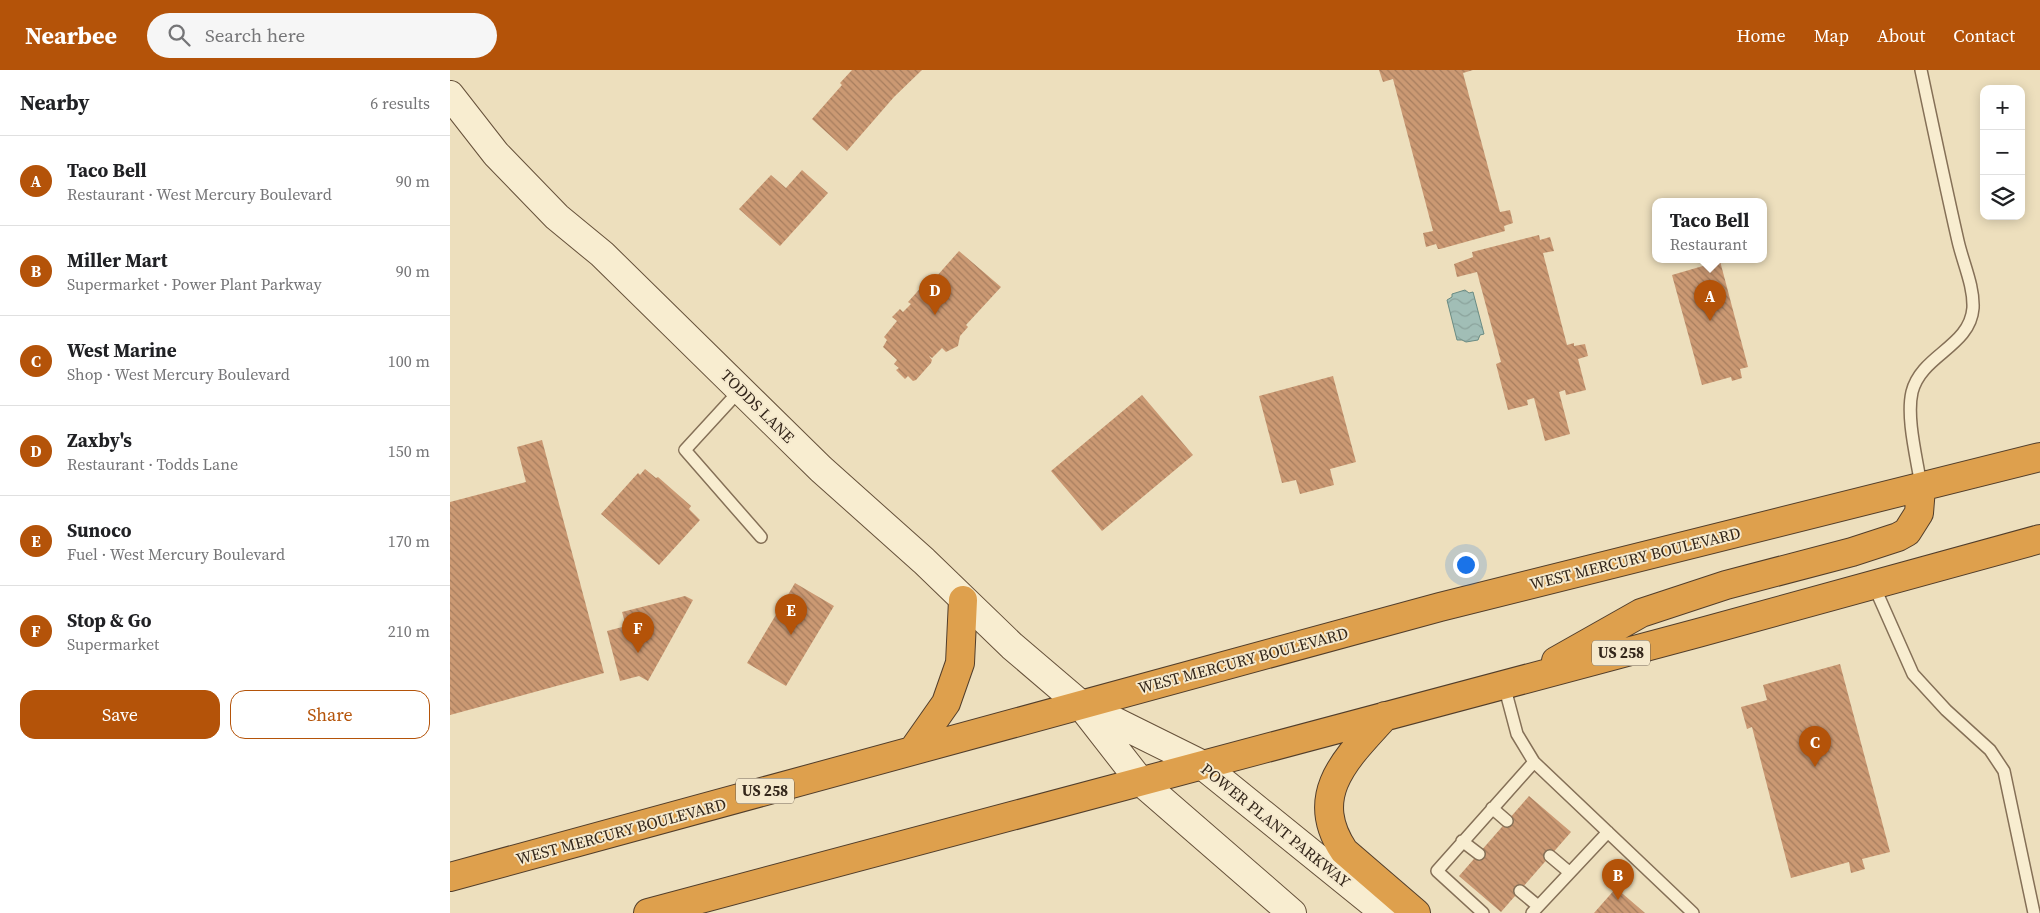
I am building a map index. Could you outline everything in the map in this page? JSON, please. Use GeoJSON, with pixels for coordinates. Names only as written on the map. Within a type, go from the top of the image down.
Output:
{"type":"FeatureCollection","features":[{"type":"Feature","properties":{"kind":"highway","name":"WEST MERCURY BOULEVARD"},"geometry":{"type":"LineString","coordinates":[[450,877],[1440,607],[2040,457]]}},
{"type":"Feature","properties":{"kind":"highway"},"geometry":{"type":"LineString","coordinates":[[1531,677],[1586,643],[1641,613],[1726,585],[1884,543],[1898,537],[1907,532],[1920,513],[1921,488]]}},
{"type":"Feature","properties":{"kind":"highway","name":"US 258"},"geometry":{"type":"LineString","coordinates":[[648,913],[684,908],[1201,764],[1874,586],[2040,539]]}},
{"type":"Feature","properties":{"kind":"highway"},"geometry":{"type":"LineString","coordinates":[[1987,554],[2040,556]]}},
{"type":"Feature","properties":{"kind":"highway"},"geometry":{"type":"LineString","coordinates":[[913,750],[946,703],[960,663],[963,600]]}},
{"type":"Feature","properties":{"kind":"highway"},"geometry":{"type":"LineString","coordinates":[[1385,716],[1338,770],[1331,789],[1329,813],[1337,839],[1344,851],[1416,913]]}},
{"type":"Feature","properties":{"kind":"main road","name":"TODDS LANE"},"geometry":{"type":"LineString","coordinates":[[450,95],[496,154],[557,217],[602,254],[821,468],[1012,646],[1080,704]]}},
{"type":"Feature","properties":{"kind":"main road","name":"POWER PLANT PARKWAY"},"geometry":{"type":"LineString","coordinates":[[1080,704],[1201,764],[1385,913]]}},
{"type":"Feature","properties":{"kind":"main road"},"geometry":{"type":"LineString","coordinates":[[1080,704],[1140,781],[1292,913]]}},
{"type":"Feature","properties":{"kind":"lane"},"geometry":{"type":"LineString","coordinates":[[1921,70],[1973,307],[1970,322],[1965,332],[1936,356],[1921,374],[1912,391],[1911,410],[1921,488]]}},
{"type":"Feature","properties":{"kind":"lane"},"geometry":{"type":"LineString","coordinates":[[741,389],[685,450],[761,537]]}},
{"type":"Feature","properties":{"kind":"lane"},"geometry":{"type":"LineString","coordinates":[[1874,586],[1913,674],[1946,710],[1990,750],[2004,771],[2034,913]]}},
{"type":"Feature","properties":{"kind":"lane"},"geometry":{"type":"LineString","coordinates":[[1504,685],[1517,734],[1534,762],[1693,913]]}},
{"type":"Feature","properties":{"kind":"lane"},"geometry":{"type":"LineString","coordinates":[[1483,913],[1437,871],[1534,762]]}},
{"type":"Feature","properties":{"kind":"lane"},"geometry":{"type":"LineString","coordinates":[[1492,808],[1507,821]]}},
{"type":"Feature","properties":{"kind":"lane"},"geometry":{"type":"LineString","coordinates":[[1520,890],[1535,909],[1608,832]]}},
{"type":"Feature","properties":{"kind":"lane"},"geometry":{"type":"LineString","coordinates":[[1462,841],[1478,854]]}},
{"type":"Feature","properties":{"kind":"lane"},"geometry":{"type":"LineString","coordinates":[[1550,856],[1569,872]]}},
{"type":"Feature","properties":{"kind":"water"},"geometry":{"type":"Polygon","coordinates":[[[1465,290],[1469,293],[1473,292],[1484,334],[1480,335],[1478,340],[1466,342],[1457,340],[1447,300],[1452,297],[1452,294],[1465,290]]]}},
{"type":"Feature","properties":{"kind":"building"},"geometry":{"type":"Polygon","coordinates":[[[852,70],[922,70],[894,97],[847,151],[812,119],[842,85],[840,83],[852,70]]]}},
{"type":"Feature","properties":{"kind":"building"},"geometry":{"type":"Polygon","coordinates":[[[1379,70],[1473,70],[1463,73],[1500,212],[1510,210],[1513,223],[1504,226],[1505,231],[1440,249],[1438,249],[1436,244],[1426,247],[1423,233],[1433,231],[1393,79],[1383,82],[1379,70]]]}},
{"type":"Feature","properties":{"kind":"building"},"geometry":{"type":"Polygon","coordinates":[[[802,170],[828,193],[780,246],[739,209],[771,175],[786,188],[802,170]]]}},
{"type":"Feature","properties":{"kind":"building"},"geometry":{"type":"Polygon","coordinates":[[[1539,235],[1540,240],[1550,237],[1554,251],[1543,253],[1567,345],[1574,343],[1574,346],[1585,344],[1588,356],[1578,359],[1586,390],[1566,395],[1565,390],[1559,392],[1570,434],[1545,441],[1534,398],[1527,400],[1528,405],[1508,410],[1496,364],[1501,362],[1477,272],[1457,277],[1454,264],[1473,257],[1472,252],[1539,235]]]}},
{"type":"Feature","properties":{"kind":"building"},"geometry":{"type":"Polygon","coordinates":[[[959,251],[1001,287],[966,325],[968,327],[960,336],[958,346],[946,352],[942,348],[932,358],[929,356],[932,360],[931,363],[916,380],[913,381],[908,376],[905,379],[896,370],[899,368],[894,364],[897,360],[883,347],[887,340],[884,337],[897,321],[892,317],[900,309],[903,312],[911,304],[908,302],[925,283],[928,286],[959,251]]]}},
{"type":"Feature","properties":{"kind":"building"},"geometry":{"type":"Polygon","coordinates":[[[1713,263],[1721,263],[1748,367],[1740,369],[1742,378],[1732,381],[1731,377],[1702,385],[1672,275],[1713,263]]]}},
{"type":"Feature","properties":{"kind":"building"},"geometry":{"type":"Polygon","coordinates":[[[1333,376],[1356,462],[1330,469],[1334,485],[1300,494],[1296,480],[1282,483],[1259,396],[1333,376]]]}},
{"type":"Feature","properties":{"kind":"building"},"geometry":{"type":"Polygon","coordinates":[[[1142,395],[1193,455],[1102,531],[1051,471],[1142,395]]]}},
{"type":"Feature","properties":{"kind":"building"},"geometry":{"type":"Polygon","coordinates":[[[542,440],[604,673],[450,715],[450,502],[526,482],[517,447],[542,440]]]}},
{"type":"Feature","properties":{"kind":"building"},"geometry":{"type":"Polygon","coordinates":[[[645,469],[656,478],[658,477],[691,506],[689,509],[700,520],[659,565],[601,514],[638,473],[640,475],[645,469]]]}},
{"type":"Feature","properties":{"kind":"building"},"geometry":{"type":"Polygon","coordinates":[[[795,583],[834,606],[786,686],[747,663],[795,583]]]}},
{"type":"Feature","properties":{"kind":"building"},"geometry":{"type":"Polygon","coordinates":[[[685,596],[693,600],[648,681],[639,676],[620,681],[607,631],[626,626],[622,612],[685,596]]]}},
{"type":"Feature","properties":{"kind":"building"},"geometry":{"type":"Polygon","coordinates":[[[1840,664],[1890,852],[1862,859],[1865,869],[1851,873],[1849,862],[1791,878],[1752,727],[1747,729],[1741,707],[1767,700],[1763,685],[1840,664]]]}},
{"type":"Feature","properties":{"kind":"building"},"geometry":{"type":"Polygon","coordinates":[[[1529,796],[1571,832],[1501,912],[1459,876],[1529,796]]]}},
{"type":"Feature","properties":{"kind":"building"},"geometry":{"type":"Polygon","coordinates":[[[1616,888],[1645,913],[1594,913],[1616,888]]]}},
{"type":"Feature","properties":{"kind":"place","name":"Zaxby's"},"geometry":{"type":"Point","coordinates":[935,315]}},
{"type":"Feature","properties":{"kind":"place","name":"Taco Bell"},"geometry":{"type":"Point","coordinates":[1710,321]}},
{"type":"Feature","properties":{"kind":"place","name":"Sunoco"},"geometry":{"type":"Point","coordinates":[791,635]}},
{"type":"Feature","properties":{"kind":"place","name":"Stop & Go"},"geometry":{"type":"Point","coordinates":[638,653]}},
{"type":"Feature","properties":{"kind":"place","name":"West Marine"},"geometry":{"type":"Point","coordinates":[1815,767]}},
{"type":"Feature","properties":{"kind":"place","name":"Miller Mart"},"geometry":{"type":"Point","coordinates":[1618,900]}}]}
